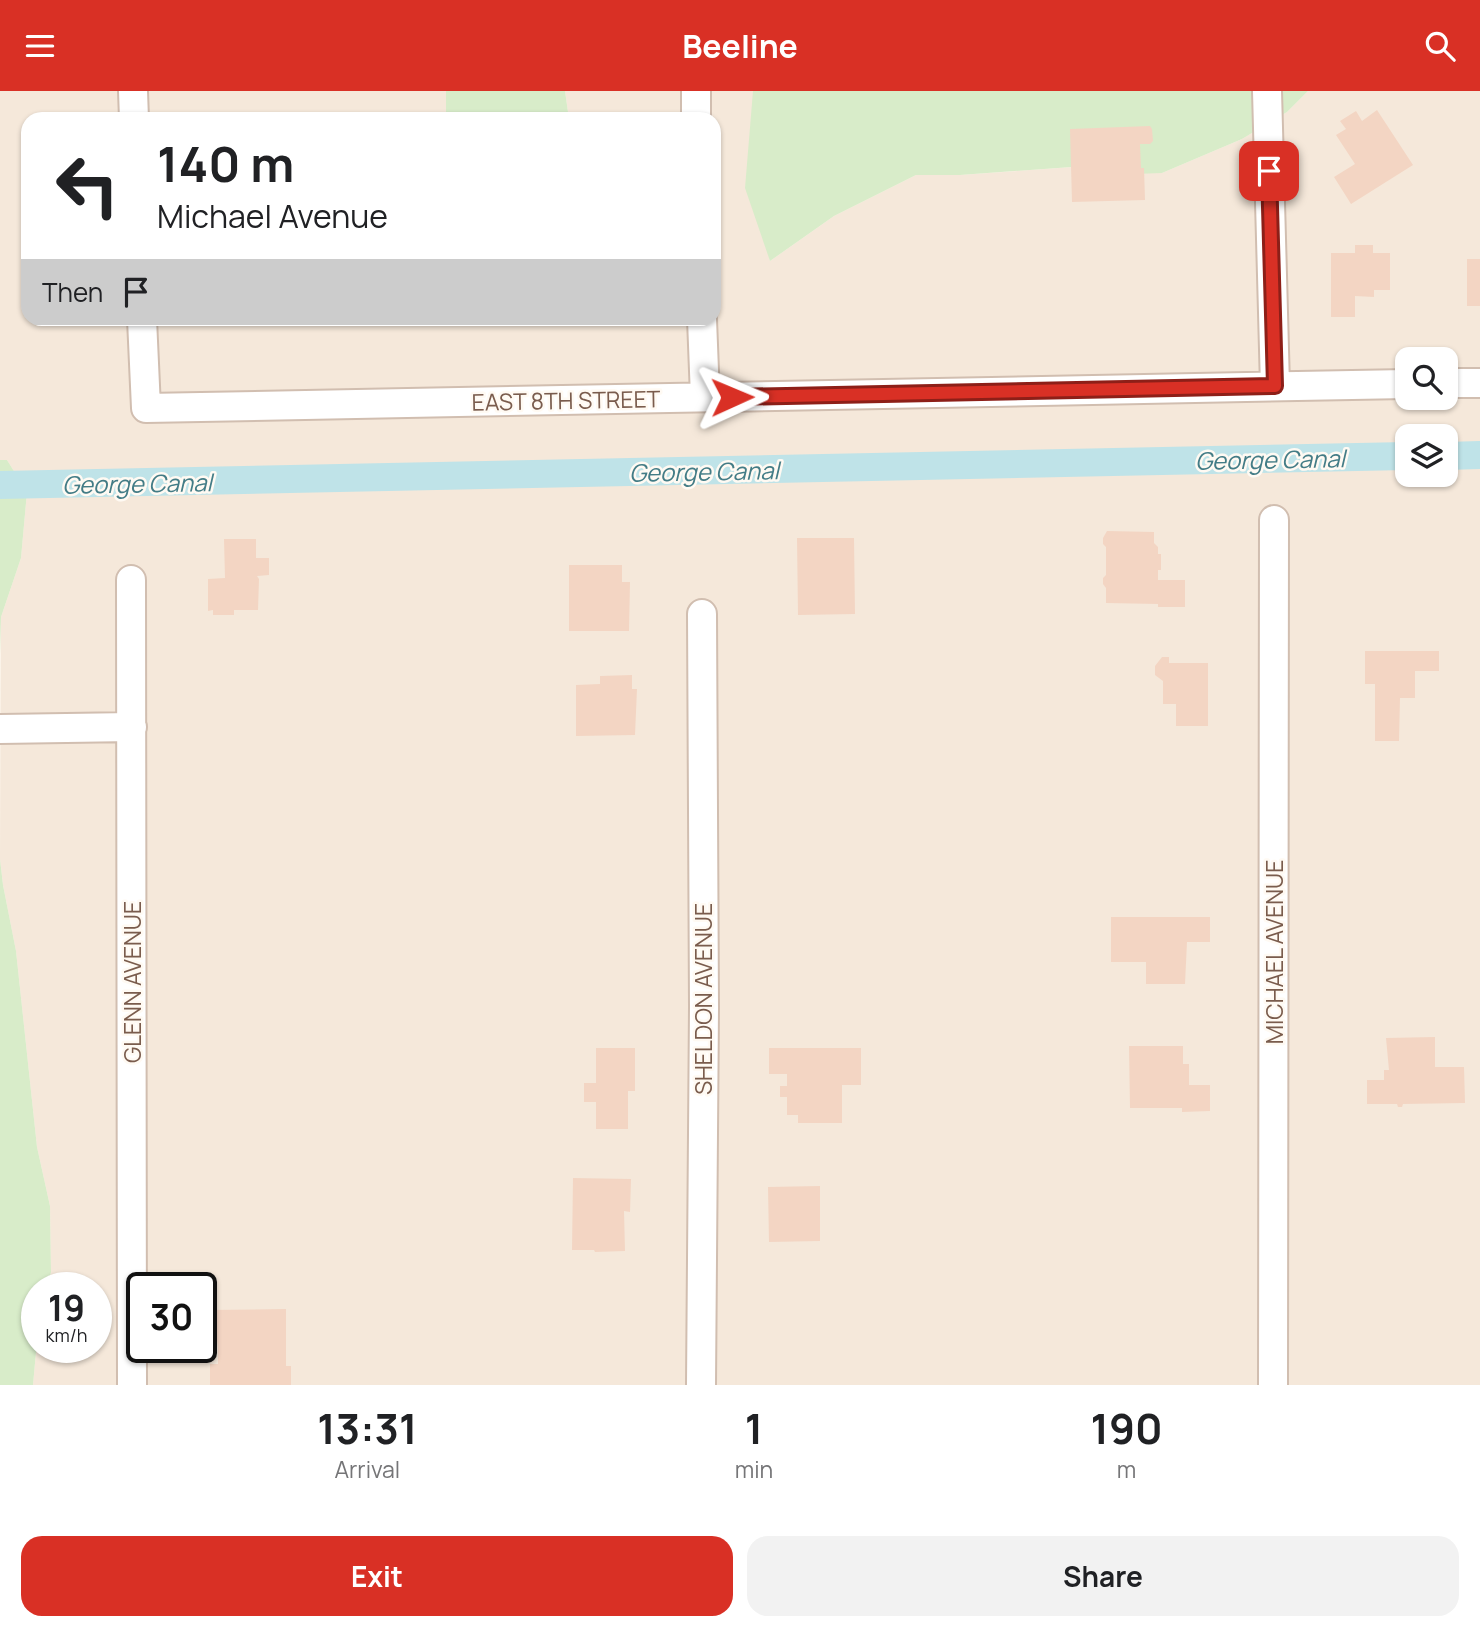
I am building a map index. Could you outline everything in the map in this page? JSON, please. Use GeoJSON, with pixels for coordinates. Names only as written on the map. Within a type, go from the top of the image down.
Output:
{"type":"FeatureCollection","features":[{"type":"Feature","properties":{"kind":"street"},"geometry":{"type":"LineString","coordinates":[[133,91],[134,112]]}},
{"type":"Feature","properties":{"kind":"street"},"geometry":{"type":"LineString","coordinates":[[696,91],[696,112]]}},
{"type":"Feature","properties":{"kind":"street"},"geometry":{"type":"LineString","coordinates":[[1267,91],[1275,386]]}},
{"type":"Feature","properties":{"kind":"street","name":"EAST 8TH STREET"},"geometry":{"type":"LineString","coordinates":[[142,326],[146,408],[1395,384]]}},
{"type":"Feature","properties":{"kind":"street"},"geometry":{"type":"LineString","coordinates":[[702,326],[705,397]]}},
{"type":"Feature","properties":{"kind":"street"},"geometry":{"type":"LineString","coordinates":[[1458,383],[1480,383]]}},
{"type":"Feature","properties":{"kind":"street","name":"MICHAEL AVENUE"},"geometry":{"type":"LineString","coordinates":[[1273,1385],[1274,520]]}},
{"type":"Feature","properties":{"kind":"street","name":"GLENN AVENUE"},"geometry":{"type":"LineString","coordinates":[[131,580],[132,1385]]}},
{"type":"Feature","properties":{"kind":"street","name":"SHELDON AVENUE"},"geometry":{"type":"LineString","coordinates":[[701,1385],[704,1007],[702,614]]}},
{"type":"Feature","properties":{"kind":"street"},"geometry":{"type":"LineString","coordinates":[[0,729],[132,727]]}},
{"type":"Feature","properties":{"kind":"shaded area"},"geometry":{"type":"Polygon","coordinates":[[[0,91],[446,91],[446,112],[21,112],[21,326],[721,326],[721,112],[568,112],[565,91],[753,91],[770,261],[834,216],[916,175],[960,175],[1073,167],[1162,173],[1242,139],[1287,112],[1308,91],[1480,91],[1480,1385],[33,1385],[35,1363],[112,1363],[112,1272],[51,1272],[50,1206],[37,1147],[16,951],[0,859],[1,617],[21,558],[27,492],[7,460],[0,460],[0,91]]]}},
{"type":"Feature","properties":{"kind":"green space"},"geometry":{"type":"Polygon","coordinates":[[[446,91],[565,91],[568,112],[446,112],[446,91]]]}},
{"type":"Feature","properties":{"kind":"green space"},"geometry":{"type":"Polygon","coordinates":[[[753,91],[1308,91],[1287,112],[1242,139],[1162,173],[1079,176],[1072,167],[960,175],[916,175],[834,216],[770,261],[745,188],[753,91]]]}},
{"type":"Feature","properties":{"kind":"green space"},"geometry":{"type":"Polygon","coordinates":[[[0,460],[7,460],[27,492],[21,558],[1,617],[0,654],[0,460]]]}},
{"type":"Feature","properties":{"kind":"green space"},"geometry":{"type":"Polygon","coordinates":[[[0,859],[16,951],[37,1147],[50,1206],[51,1272],[21,1272],[21,1363],[35,1363],[33,1385],[0,1385],[0,859]]]}},
{"type":"Feature","properties":{"kind":"building"},"geometry":{"type":"Polygon","coordinates":[[[1377,110],[1413,165],[1351,204],[1334,177],[1355,164],[1336,135],[1346,129],[1340,121],[1356,111],[1362,121],[1377,110]]]}},
{"type":"Feature","properties":{"kind":"building"},"geometry":{"type":"Polygon","coordinates":[[[1150,126],[1153,141],[1150,144],[1140,144],[1145,200],[1072,202],[1070,129],[1150,126]]]}},
{"type":"Feature","properties":{"kind":"building"},"geometry":{"type":"Polygon","coordinates":[[[1355,245],[1373,245],[1373,253],[1390,253],[1390,290],[1374,290],[1374,297],[1355,296],[1355,317],[1331,317],[1331,253],[1355,253],[1355,245]]]}},
{"type":"Feature","properties":{"kind":"building"},"geometry":{"type":"Polygon","coordinates":[[[1467,259],[1480,259],[1480,306],[1467,306],[1467,259]]]}},
{"type":"Feature","properties":{"kind":"building"},"geometry":{"type":"Polygon","coordinates":[[[1107,531],[1154,532],[1154,543],[1158,547],[1158,554],[1161,554],[1158,580],[1185,580],[1185,607],[1106,603],[1103,578],[1106,575],[1106,547],[1103,538],[1107,531]]]}},
{"type":"Feature","properties":{"kind":"building"},"geometry":{"type":"Polygon","coordinates":[[[797,538],[854,538],[855,614],[798,615],[797,538]]]}},
{"type":"Feature","properties":{"kind":"building"},"geometry":{"type":"Polygon","coordinates":[[[224,539],[256,539],[256,558],[269,558],[269,575],[257,576],[258,610],[234,610],[234,615],[213,615],[213,610],[208,611],[208,579],[225,578],[224,539]]]}},
{"type":"Feature","properties":{"kind":"building"},"geometry":{"type":"Polygon","coordinates":[[[569,565],[622,565],[622,582],[630,582],[629,631],[569,631],[569,565]]]}},
{"type":"Feature","properties":{"kind":"building"},"geometry":{"type":"Polygon","coordinates":[[[1365,651],[1439,651],[1439,671],[1415,671],[1415,698],[1400,698],[1399,741],[1375,741],[1375,684],[1365,684],[1365,651]]]}},
{"type":"Feature","properties":{"kind":"building"},"geometry":{"type":"Polygon","coordinates":[[[1162,657],[1169,657],[1169,663],[1208,663],[1208,726],[1176,726],[1176,704],[1163,704],[1163,681],[1155,675],[1155,666],[1162,657]]]}},
{"type":"Feature","properties":{"kind":"building"},"geometry":{"type":"Polygon","coordinates":[[[632,675],[632,689],[637,689],[635,735],[576,736],[576,685],[600,684],[600,676],[632,675]]]}},
{"type":"Feature","properties":{"kind":"building"},"geometry":{"type":"Polygon","coordinates":[[[1111,917],[1210,917],[1210,942],[1187,942],[1185,984],[1146,984],[1146,962],[1111,962],[1111,917]]]}},
{"type":"Feature","properties":{"kind":"building"},"geometry":{"type":"Polygon","coordinates":[[[1435,1037],[1435,1067],[1464,1067],[1465,1103],[1403,1104],[1402,1107],[1397,1104],[1367,1104],[1367,1080],[1384,1080],[1384,1070],[1389,1070],[1386,1038],[1435,1037]]]}},
{"type":"Feature","properties":{"kind":"building"},"geometry":{"type":"Polygon","coordinates":[[[1129,1046],[1183,1046],[1183,1064],[1189,1064],[1189,1085],[1210,1085],[1210,1111],[1130,1108],[1129,1046]]]}},
{"type":"Feature","properties":{"kind":"building"},"geometry":{"type":"Polygon","coordinates":[[[596,1048],[635,1048],[635,1091],[628,1091],[628,1129],[596,1129],[596,1102],[584,1102],[584,1083],[596,1083],[596,1048]]]}},
{"type":"Feature","properties":{"kind":"building"},"geometry":{"type":"Polygon","coordinates":[[[769,1048],[861,1048],[861,1085],[842,1085],[842,1123],[798,1123],[798,1115],[787,1115],[787,1097],[780,1097],[780,1086],[787,1086],[787,1074],[769,1074],[769,1048]]]}},
{"type":"Feature","properties":{"kind":"building"},"geometry":{"type":"Polygon","coordinates":[[[573,1178],[631,1179],[630,1212],[624,1211],[625,1251],[572,1250],[573,1178]]]}},
{"type":"Feature","properties":{"kind":"building"},"geometry":{"type":"Polygon","coordinates":[[[820,1186],[820,1241],[769,1242],[768,1187],[820,1186]]]}},
{"type":"Feature","properties":{"kind":"building"},"geometry":{"type":"Polygon","coordinates":[[[286,1309],[286,1366],[291,1366],[291,1385],[210,1385],[210,1364],[218,1364],[217,1310],[286,1309]]]}},
{"type":"Feature","properties":{"kind":"waterway","name":"George Canal"},"geometry":{"type":"LineString","coordinates":[[1458,456],[1480,455]]}},
{"type":"Feature","properties":{"kind":"waterway","name":"George Canal"},"geometry":{"type":"LineString","coordinates":[[0,485],[1395,456]]}},
{"type":"Feature","properties":{"kind":"route"},"geometry":{"type":"LineString","coordinates":[[732,397],[1275,386],[1269,171]]}}]}
